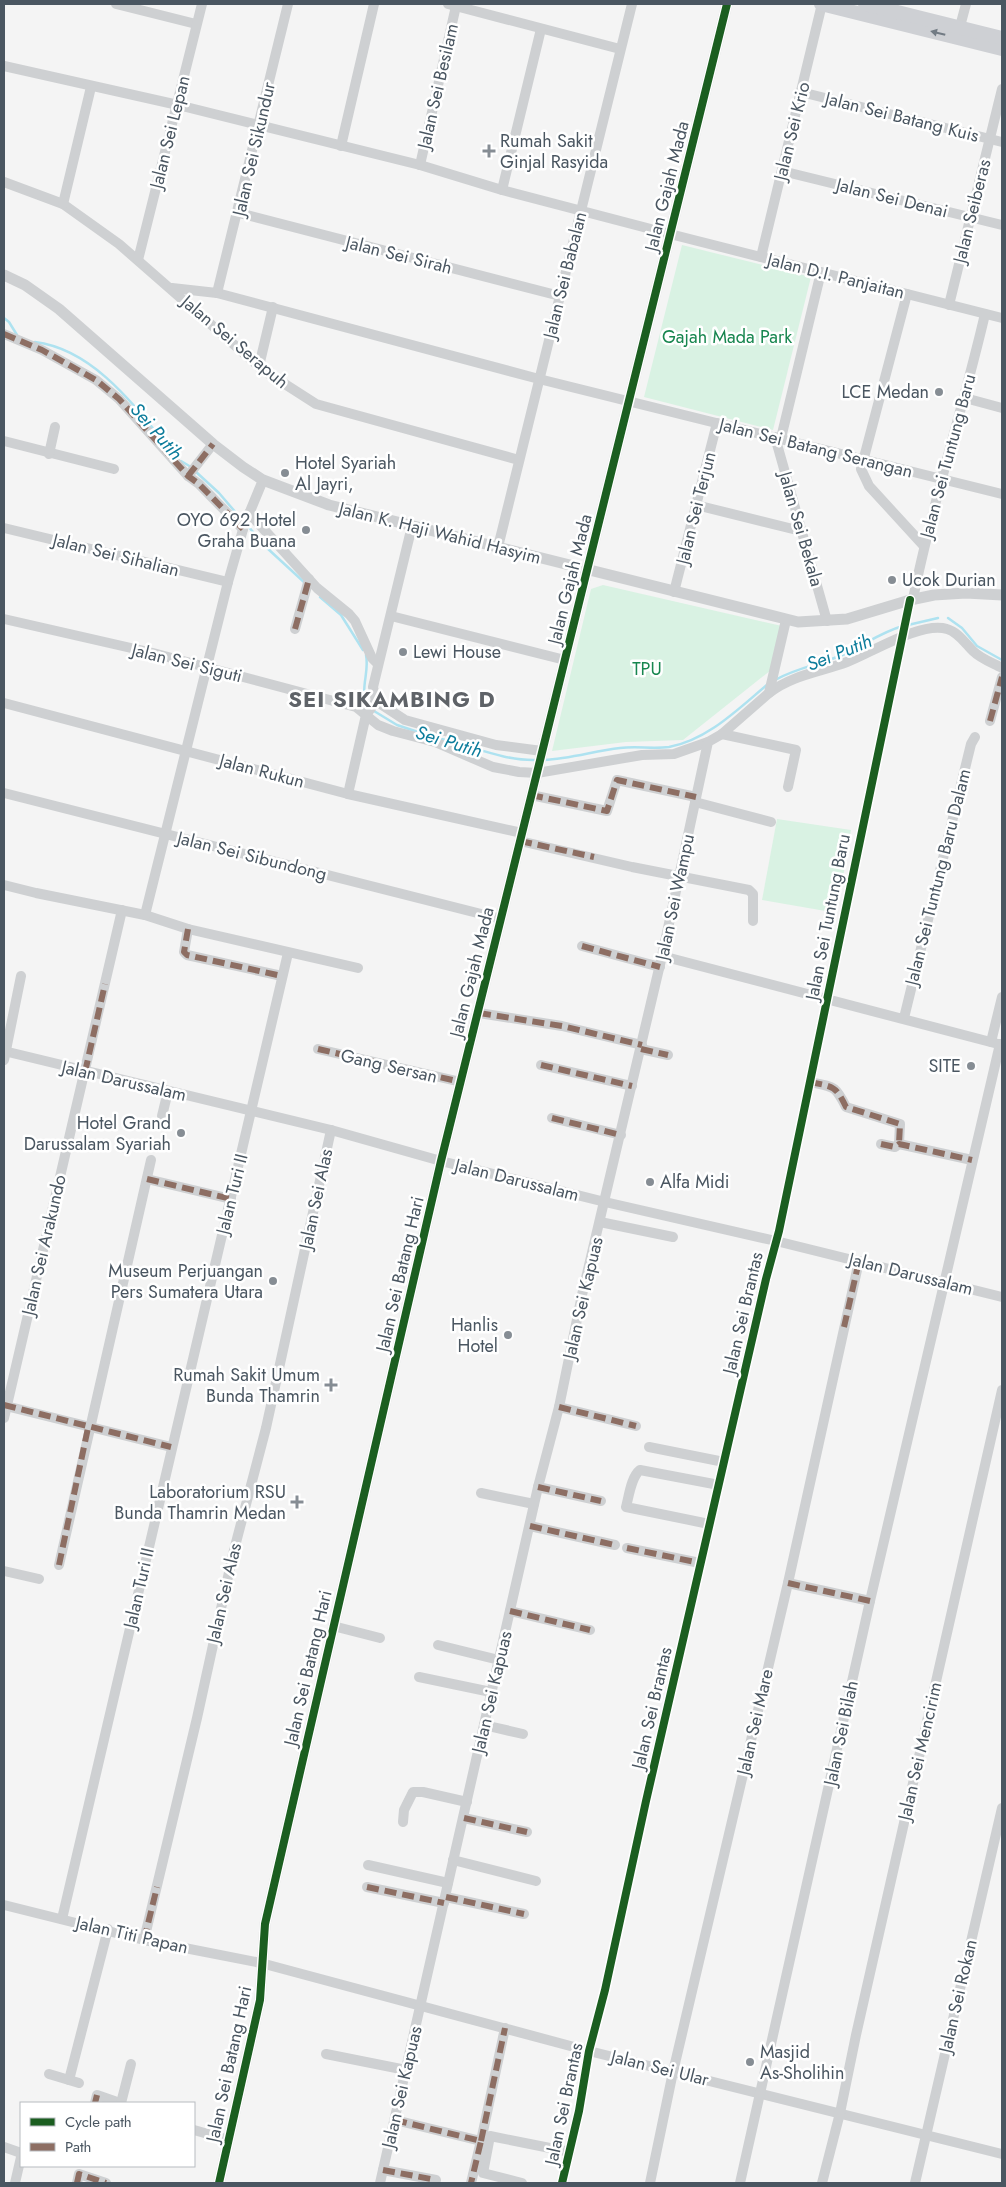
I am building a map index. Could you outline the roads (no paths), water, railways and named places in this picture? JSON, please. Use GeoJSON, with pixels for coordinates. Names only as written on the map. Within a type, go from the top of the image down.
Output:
{"type":"FeatureCollection","features":[{"type":"Feature","properties":{"kind":"main road"},"geometry":{"type":"LineString","coordinates":[[822,4],[958,33],[1002,38]]}},
{"type":"Feature","properties":{"kind":"main road"},"geometry":{"type":"LineString","coordinates":[[865,4],[1002,49]]}},
{"type":"Feature","properties":{"kind":"street"},"geometry":{"type":"LineString","coordinates":[[116,4],[196,24]]}},
{"type":"Feature","properties":{"kind":"street","name":"Jalan Sei Lepan"},"geometry":{"type":"LineString","coordinates":[[138,260],[202,4]]}},
{"type":"Feature","properties":{"kind":"street","name":"Jalan Sei Sikundur"},"geometry":{"type":"LineString","coordinates":[[218,293],[239,213],[288,4]]}},
{"type":"Feature","properties":{"kind":"street"},"geometry":{"type":"LineString","coordinates":[[341,146],[374,4]]}},
{"type":"Feature","properties":{"kind":"street","name":"Jalan Sei Babalan"},"geometry":{"type":"LineString","coordinates":[[498,547],[632,4]]}},
{"type":"Feature","properties":{"kind":"street","name":"Jalan Gajah Mada"},"geometry":{"type":"LineString","coordinates":[[441,1161],[727,4]]}},
{"type":"Feature","properties":{"kind":"street","name":"Jalan Sei Krio"},"geometry":{"type":"LineString","coordinates":[[761,257],[822,4]]}},
{"type":"Feature","properties":{"kind":"street"},"geometry":{"type":"LineString","coordinates":[[958,33],[966,4]]}},
{"type":"Feature","properties":{"kind":"street"},"geometry":{"type":"LineString","coordinates":[[452,5],[620,49]]}},
{"type":"Feature","properties":{"kind":"street","name":"Jalan Sei Besilam"},"geometry":{"type":"LineString","coordinates":[[420,166],[452,5]]}},
{"type":"Feature","properties":{"kind":"street"},"geometry":{"type":"LineString","coordinates":[[502,190],[541,29]]}},
{"type":"Feature","properties":{"kind":"street","name":"Jalan D.I. Panjaitan"},"geometry":{"type":"LineString","coordinates":[[4,66],[259,125],[420,166],[581,211],[1002,318]]}},
{"type":"Feature","properties":{"kind":"street"},"geometry":{"type":"LineString","coordinates":[[63,204],[92,87]]}},
{"type":"Feature","properties":{"kind":"street","name":"Jalan Seiberas"},"geometry":{"type":"LineString","coordinates":[[949,304],[1002,89]]}},
{"type":"Feature","properties":{"kind":"street","name":"Jalan Sei Batang Kuis"},"geometry":{"type":"LineString","coordinates":[[801,92],[1002,142]]}},
{"type":"Feature","properties":{"kind":"street","name":"Jalan Sei Denai"},"geometry":{"type":"LineString","coordinates":[[782,171],[1002,225]]}},
{"type":"Feature","properties":{"kind":"street","name":"Jalan Sei Serapuh"},"geometry":{"type":"LineString","coordinates":[[4,182],[63,204],[172,288],[259,366],[289,388],[316,404],[519,460]]}},
{"type":"Feature","properties":{"kind":"street","name":"Jalan Sei Sirah"},"geometry":{"type":"LineString","coordinates":[[239,213],[560,296]]}},
{"type":"Feature","properties":{"kind":"street","name":"Jalan Sei Bekala"},"geometry":{"type":"LineString","coordinates":[[821,272],[778,438],[827,621]]}},
{"type":"Feature","properties":{"kind":"street","name":"Jalan K. Haji Wahid Hasyim"},"geometry":{"type":"LineString","coordinates":[[4,275],[25,285],[59,309],[213,444],[263,480],[329,505],[786,620],[827,621],[847,619],[911,599],[966,593],[1002,595]]}},
{"type":"Feature","properties":{"kind":"street","name":"Jalan Sei Batang Serangan"},"geometry":{"type":"LineString","coordinates":[[172,288],[218,293],[539,379],[1002,494]]}},
{"type":"Feature","properties":{"kind":"street"},"geometry":{"type":"LineString","coordinates":[[907,294],[862,459],[861,469],[869,486],[924,546]]}},
{"type":"Feature","properties":{"kind":"street"},"geometry":{"type":"LineString","coordinates":[[259,366],[273,307]]}},
{"type":"Feature","properties":{"kind":"street","name":"Jalan Sei Tuntung Baru"},"geometry":{"type":"LineString","coordinates":[[776,1241],[872,775],[911,599],[965,398],[985,314]]}},
{"type":"Feature","properties":{"kind":"street"},"geometry":{"type":"LineString","coordinates":[[4,334],[42,350],[96,380],[119,398],[192,471],[199,484],[246,521],[308,583],[355,621],[372,658],[378,664]]}},
{"type":"Feature","properties":{"kind":"street"},"geometry":{"type":"LineString","coordinates":[[965,398],[1002,408]]}},
{"type":"Feature","properties":{"kind":"street","name":"Jalan Sei Terjun"},"geometry":{"type":"LineString","coordinates":[[674,592],[717,424]]}},
{"type":"Feature","properties":{"kind":"street"},"geometry":{"type":"LineString","coordinates":[[49,454],[55,427]]}},
{"type":"Feature","properties":{"kind":"street"},"geometry":{"type":"LineString","coordinates":[[4,441],[114,469]]}},
{"type":"Feature","properties":{"kind":"street"},"geometry":{"type":"LineString","coordinates":[[192,471],[213,444]]}},
{"type":"Feature","properties":{"kind":"street"},"geometry":{"type":"LineString","coordinates":[[145,915],[228,582],[246,521],[263,480]]}},
{"type":"Feature","properties":{"kind":"street"},"geometry":{"type":"LineString","coordinates":[[696,505],[802,532]]}},
{"type":"Feature","properties":{"kind":"street"},"geometry":{"type":"LineString","coordinates":[[348,794],[371,708],[372,687],[412,526]]}},
{"type":"Feature","properties":{"kind":"street","name":"Jalan Sei Sihalian"},"geometry":{"type":"LineString","coordinates":[[4,528],[228,582]]}},
{"type":"Feature","properties":{"kind":"street"},"geometry":{"type":"LineString","coordinates":[[295,629],[308,583]]}},
{"type":"Feature","properties":{"kind":"street"},"geometry":{"type":"LineString","coordinates":[[391,616],[565,660]]}},
{"type":"Feature","properties":{"kind":"street","name":"Jalan Sei Siguti"},"geometry":{"type":"LineString","coordinates":[[4,619],[208,668],[356,707],[371,708]]}},
{"type":"Feature","properties":{"kind":"street"},"geometry":{"type":"LineString","coordinates":[[770,690],[786,620]]}},
{"type":"Feature","properties":{"kind":"street"},"geometry":{"type":"LineString","coordinates":[[371,708],[378,725],[434,742],[493,767],[537,772],[642,755],[674,754],[708,742],[722,734],[770,690],[795,678],[831,668],[905,629],[949,629],[980,656],[1002,668]]}},
{"type":"Feature","properties":{"kind":"street"},"geometry":{"type":"LineString","coordinates":[[990,721],[1002,677]]}},
{"type":"Feature","properties":{"kind":"street","name":"Jalan Rukun"},"geometry":{"type":"LineString","coordinates":[[4,703],[348,794],[678,876],[749,890],[753,894],[753,921]]}},
{"type":"Feature","properties":{"kind":"street"},"geometry":{"type":"LineString","coordinates":[[371,708],[405,720],[496,745],[542,753]]}},
{"type":"Feature","properties":{"kind":"street"},"geometry":{"type":"LineString","coordinates":[[722,734],[796,750],[788,787]]}},
{"type":"Feature","properties":{"kind":"street","name":"Jalan Sei Tuntung Baru Dalam"},"geometry":{"type":"LineString","coordinates":[[904,1018],[971,744],[976,737]]}},
{"type":"Feature","properties":{"kind":"street","name":"Jalan Sei Wampu"},"geometry":{"type":"LineString","coordinates":[[605,1202],[661,961],[708,742]]}},
{"type":"Feature","properties":{"kind":"street"},"geometry":{"type":"LineString","coordinates":[[532,795],[607,811],[616,780],[696,799],[771,822]]}},
{"type":"Feature","properties":{"kind":"street","name":"Jalan Sei Sibundong"},"geometry":{"type":"LineString","coordinates":[[4,793],[501,919]]}},
{"type":"Feature","properties":{"kind":"street"},"geometry":{"type":"LineString","coordinates":[[4,884],[36,893],[145,915],[188,929],[288,954],[358,968]]}},
{"type":"Feature","properties":{"kind":"street","name":"Jalan Sei Arakundo"},"geometry":{"type":"LineString","coordinates":[[4,1418],[122,910]]}},
{"type":"Feature","properties":{"kind":"street"},"geometry":{"type":"LineString","coordinates":[[188,929],[184,952],[187,955],[282,976]]}},
{"type":"Feature","properties":{"kind":"street"},"geometry":{"type":"LineString","coordinates":[[582,946],[661,961],[827,998],[998,1043]]}},
{"type":"Feature","properties":{"kind":"street","name":"Jalan Turi II"},"geometry":{"type":"LineString","coordinates":[[62,1919],[288,954]]}},
{"type":"Feature","properties":{"kind":"street"},"geometry":{"type":"LineString","coordinates":[[4,1054],[20,976]]}},
{"type":"Feature","properties":{"kind":"street","name":"Jalan Sei Bilah"},"geometry":{"type":"LineString","coordinates":[[740,2183],[870,1601],[998,1043],[1002,997]]}},
{"type":"Feature","properties":{"kind":"street"},"geometry":{"type":"LineString","coordinates":[[478,1013],[562,1026],[668,1055]]}},
{"type":"Feature","properties":{"kind":"street","name":"Gang Sersan"},"geometry":{"type":"LineString","coordinates":[[318,1049],[460,1082]]}},
{"type":"Feature","properties":{"kind":"street","name":"Jalan Darussalam"},"geometry":{"type":"LineString","coordinates":[[4,1054],[331,1130],[441,1161],[605,1202],[776,1241],[1002,1297]]}},
{"type":"Feature","properties":{"kind":"street"},"geometry":{"type":"LineString","coordinates":[[541,1065],[632,1086]]}},
{"type":"Feature","properties":{"kind":"street"},"geometry":{"type":"LineString","coordinates":[[810,1082],[833,1086],[837,1089],[846,1107],[900,1124],[899,1144]]}},
{"type":"Feature","properties":{"kind":"street"},"geometry":{"type":"LineString","coordinates":[[162,1116],[168,1091]]}},
{"type":"Feature","properties":{"kind":"street"},"geometry":{"type":"LineString","coordinates":[[552,1118],[621,1135]]}},
{"type":"Feature","properties":{"kind":"street","name":"Jalan Sei Alas"},"geometry":{"type":"LineString","coordinates":[[144,1940],[197,1718],[231,1563],[266,1428],[331,1130]]}},
{"type":"Feature","properties":{"kind":"street"},"geometry":{"type":"LineString","coordinates":[[881,1144],[895,1147],[899,1144],[972,1160]]}},
{"type":"Feature","properties":{"kind":"street"},"geometry":{"type":"LineString","coordinates":[[59,1565],[88,1428],[151,1160]]}},
{"type":"Feature","properties":{"kind":"street","name":"Jalan Sei Batang Hari"},"geometry":{"type":"LineString","coordinates":[[219,2183],[260,2000],[265,1924],[441,1161]]}},
{"type":"Feature","properties":{"kind":"street"},"geometry":{"type":"LineString","coordinates":[[147,1179],[231,1199]]}},
{"type":"Feature","properties":{"kind":"street","name":"Jalan Sei Kapuas"},"geometry":{"type":"LineString","coordinates":[[380,2183],[396,2120],[534,1504],[560,1406],[605,1202]]}},
{"type":"Feature","properties":{"kind":"street"},"geometry":{"type":"LineString","coordinates":[[600,1222],[673,1236]]}},
{"type":"Feature","properties":{"kind":"street","name":"Jalan Sei Brantas"},"geometry":{"type":"LineString","coordinates":[[562,2183],[570,2152],[589,2051],[605,1990],[700,1563],[776,1241]]}},
{"type":"Feature","properties":{"kind":"street","name":"Jalan Sei Mare"},"geometry":{"type":"LineString","coordinates":[[650,2183],[673,2072],[788,1583],[859,1261]]}},
{"type":"Feature","properties":{"kind":"street","name":"Jalan Sei Mencirim"},"geometry":{"type":"LineString","coordinates":[[822,2183],[840,2113],[1002,1390]]}},
{"type":"Feature","properties":{"kind":"street"},"geometry":{"type":"LineString","coordinates":[[6,1406],[88,1428],[172,1447]]}},
{"type":"Feature","properties":{"kind":"street"},"geometry":{"type":"LineString","coordinates":[[560,1406],[636,1426]]}},
{"type":"Feature","properties":{"kind":"street"},"geometry":{"type":"LineString","coordinates":[[649,1447],[724,1462]]}},
{"type":"Feature","properties":{"kind":"street"},"geometry":{"type":"LineString","coordinates":[[709,1524],[626,1507],[636,1473],[640,1470],[719,1485]]}},
{"type":"Feature","properties":{"kind":"street"},"geometry":{"type":"LineString","coordinates":[[538,1487],[601,1501]]}},
{"type":"Feature","properties":{"kind":"street"},"geometry":{"type":"LineString","coordinates":[[481,1493],[534,1504]]}},
{"type":"Feature","properties":{"kind":"street"},"geometry":{"type":"LineString","coordinates":[[530,1526],[615,1545]]}},
{"type":"Feature","properties":{"kind":"street"},"geometry":{"type":"LineString","coordinates":[[627,1548],[700,1563]]}},
{"type":"Feature","properties":{"kind":"street"},"geometry":{"type":"LineString","coordinates":[[4,1571],[39,1579]]}},
{"type":"Feature","properties":{"kind":"street"},"geometry":{"type":"LineString","coordinates":[[788,1583],[870,1601]]}},
{"type":"Feature","properties":{"kind":"street"},"geometry":{"type":"LineString","coordinates":[[510,1611],[590,1630]]}},
{"type":"Feature","properties":{"kind":"street"},"geometry":{"type":"LineString","coordinates":[[333,1626],[380,1638]]}},
{"type":"Feature","properties":{"kind":"street"},"geometry":{"type":"LineString","coordinates":[[438,1645],[499,1660]]}},
{"type":"Feature","properties":{"kind":"street"},"geometry":{"type":"LineString","coordinates":[[419,1677],[491,1692]]}},
{"type":"Feature","properties":{"kind":"street"},"geometry":{"type":"LineString","coordinates":[[484,1726],[523,1734]]}},
{"type":"Feature","properties":{"kind":"street"},"geometry":{"type":"LineString","coordinates":[[403,1822],[404,1810],[413,1792],[423,1792],[467,1802]]}},
{"type":"Feature","properties":{"kind":"street","name":"Jalan Sei Rokan"},"geometry":{"type":"LineString","coordinates":[[915,2183],[1002,1808]]}},
{"type":"Feature","properties":{"kind":"street"},"geometry":{"type":"LineString","coordinates":[[464,1818],[527,1832]]}},
{"type":"Feature","properties":{"kind":"street"},"geometry":{"type":"LineString","coordinates":[[453,1860],[536,1881]]}},
{"type":"Feature","properties":{"kind":"street"},"geometry":{"type":"LineString","coordinates":[[368,1865],[448,1883]]}},
{"type":"Feature","properties":{"kind":"street"},"geometry":{"type":"LineString","coordinates":[[367,1887],[524,1914]]}},
{"type":"Feature","properties":{"kind":"street","name":"Jalan Titi Papan"},"geometry":{"type":"LineString","coordinates":[[4,1905],[108,1929],[144,1940],[261,1964]]}},
{"type":"Feature","properties":{"kind":"street"},"geometry":{"type":"LineString","coordinates":[[49,2074],[74,2081],[108,1929]]}},
{"type":"Feature","properties":{"kind":"street","name":"Jalan Sei Ular"},"geometry":{"type":"LineString","coordinates":[[261,1964],[589,2051],[760,2092],[926,2137],[1002,2154]]}},
{"type":"Feature","properties":{"kind":"street"},"geometry":{"type":"LineString","coordinates":[[471,2183],[505,2028]]}},
{"type":"Feature","properties":{"kind":"street"},"geometry":{"type":"LineString","coordinates":[[326,2054],[406,2070]]}},
{"type":"Feature","properties":{"kind":"street"},"geometry":{"type":"LineString","coordinates":[[120,2102],[131,2064]]}},
{"type":"Feature","properties":{"kind":"street"},"geometry":{"type":"LineString","coordinates":[[95,2102],[97,2095],[117,2102]]}},
{"type":"Feature","properties":{"kind":"street"},"geometry":{"type":"LineString","coordinates":[[396,2120],[481,2141]]}},
{"type":"Feature","properties":{"kind":"street"},"geometry":{"type":"LineString","coordinates":[[195,2130],[229,2140]]}},
{"type":"Feature","properties":{"kind":"street"},"geometry":{"type":"LineString","coordinates":[[522,2183],[482,2173],[490,2136],[570,2152]]}},
{"type":"Feature","properties":{"kind":"street"},"geometry":{"type":"LineString","coordinates":[[4,2147],[20,2153]]}},
{"type":"Feature","properties":{"kind":"street"},"geometry":{"type":"LineString","coordinates":[[16,2183],[20,2161]]}},
{"type":"Feature","properties":{"kind":"street"},"geometry":{"type":"LineString","coordinates":[[383,2170],[436,2180]]}},
{"type":"Feature","properties":{"kind":"street"},"geometry":{"type":"LineString","coordinates":[[78,2178],[106,2183]]}},
{"type":"Feature","properties":{"kind":"waterway","name":"Sei Putih"},"geometry":{"type":"LineString","coordinates":[[4,318],[9,322],[17,335]]}},
{"type":"Feature","properties":{"kind":"waterway","name":"Sei Putih"},"geometry":{"type":"LineString","coordinates":[[35,342],[55,347],[74,355],[92,366],[123,394],[164,442]]}},
{"type":"Feature","properties":{"kind":"waterway","name":"Sei Putih"},"geometry":{"type":"LineString","coordinates":[[181,461],[191,467]]}},
{"type":"Feature","properties":{"kind":"waterway","name":"Sei Putih"},"geometry":{"type":"LineString","coordinates":[[195,471],[219,493],[243,521]]}},
{"type":"Feature","properties":{"kind":"waterway","name":"Sei Putih"},"geometry":{"type":"LineString","coordinates":[[247,525],[267,548],[305,583]]}},
{"type":"Feature","properties":{"kind":"waterway","name":"Sei Putih"},"geometry":{"type":"LineString","coordinates":[[320,597],[341,615],[363,650]]}},
{"type":"Feature","properties":{"kind":"waterway","name":"Sei Putih"},"geometry":{"type":"LineString","coordinates":[[908,625],[938,618]]}},
{"type":"Feature","properties":{"kind":"waterway","name":"Sei Putih"},"geometry":{"type":"LineString","coordinates":[[948,618],[962,628],[977,646],[1002,660]]}},
{"type":"Feature","properties":{"kind":"waterway","name":"Sei Putih"},"geometry":{"type":"LineString","coordinates":[[775,680],[847,653],[903,626]]}},
{"type":"Feature","properties":{"kind":"waterway","name":"Sei Putih"},"geometry":{"type":"LineString","coordinates":[[366,655],[367,668],[364,695],[369,707]]}},
{"type":"Feature","properties":{"kind":"waterway","name":"Sei Putih"},"geometry":{"type":"LineString","coordinates":[[544,760],[620,748],[663,748],[683,743],[697,738],[722,722],[768,684]]}},
{"type":"Feature","properties":{"kind":"waterway","name":"Sei Putih"},"geometry":{"type":"LineString","coordinates":[[374,711],[397,725],[427,735]]}},
{"type":"Feature","properties":{"kind":"waterway","name":"Sei Putih"},"geometry":{"type":"LineString","coordinates":[[437,738],[511,758],[536,760]]}},
{"type":"Feature","properties":{"kind":"place","name":"Rumah Sakit Ginjal Rasyida"},"geometry":{"type":"Point","coordinates":[489,151]}},
{"type":"Feature","properties":{"kind":"place","name":"LCE Medan"},"geometry":{"type":"Point","coordinates":[939,392]}},
{"type":"Feature","properties":{"kind":"place","name":"Hotel Syariah Al Jayri,"},"geometry":{"type":"Point","coordinates":[285,473]}},
{"type":"Feature","properties":{"kind":"place","name":"OYO 692 Hotel Graha Buana"},"geometry":{"type":"Point","coordinates":[306,530]}},
{"type":"Feature","properties":{"kind":"place","name":"Ucok Durian"},"geometry":{"type":"Point","coordinates":[892,580]}},
{"type":"Feature","properties":{"kind":"place","name":"Lewi House"},"geometry":{"type":"Point","coordinates":[403,652]}},
{"type":"Feature","properties":{"kind":"place","name":"SITE"},"geometry":{"type":"Point","coordinates":[971,1066]}},
{"type":"Feature","properties":{"kind":"place","name":"Hotel Grand Darussalam Syariah"},"geometry":{"type":"Point","coordinates":[181,1133]}},
{"type":"Feature","properties":{"kind":"place","name":"Alfa Midi"},"geometry":{"type":"Point","coordinates":[650,1182]}},
{"type":"Feature","properties":{"kind":"place","name":"Museum Perjuangan Pers Sumatera Utara"},"geometry":{"type":"Point","coordinates":[273,1281]}},
{"type":"Feature","properties":{"kind":"place","name":"Hanlis Hotel"},"geometry":{"type":"Point","coordinates":[508,1335]}},
{"type":"Feature","properties":{"kind":"place","name":"Rumah Sakit Umum Bunda Thamrin"},"geometry":{"type":"Point","coordinates":[331,1385]}},
{"type":"Feature","properties":{"kind":"place","name":"Laboratorium RSU Bunda Thamrin Medan"},"geometry":{"type":"Point","coordinates":[297,1502]}},
{"type":"Feature","properties":{"kind":"place","name":"Masjid As-Sholihin"},"geometry":{"type":"Point","coordinates":[750,2062]}},
{"type":"Feature","properties":{"kind":"district","name":"SEI SIKAMBING D"},"geometry":{"type":"Point","coordinates":[392,699]}},
{"type":"Feature","properties":{"kind":"park label","name":"Gajah Mada Park"},"geometry":{"type":"Point","coordinates":[727,337]}},
{"type":"Feature","properties":{"kind":"park label","name":"TPU"},"geometry":{"type":"Point","coordinates":[647,669]}}]}
